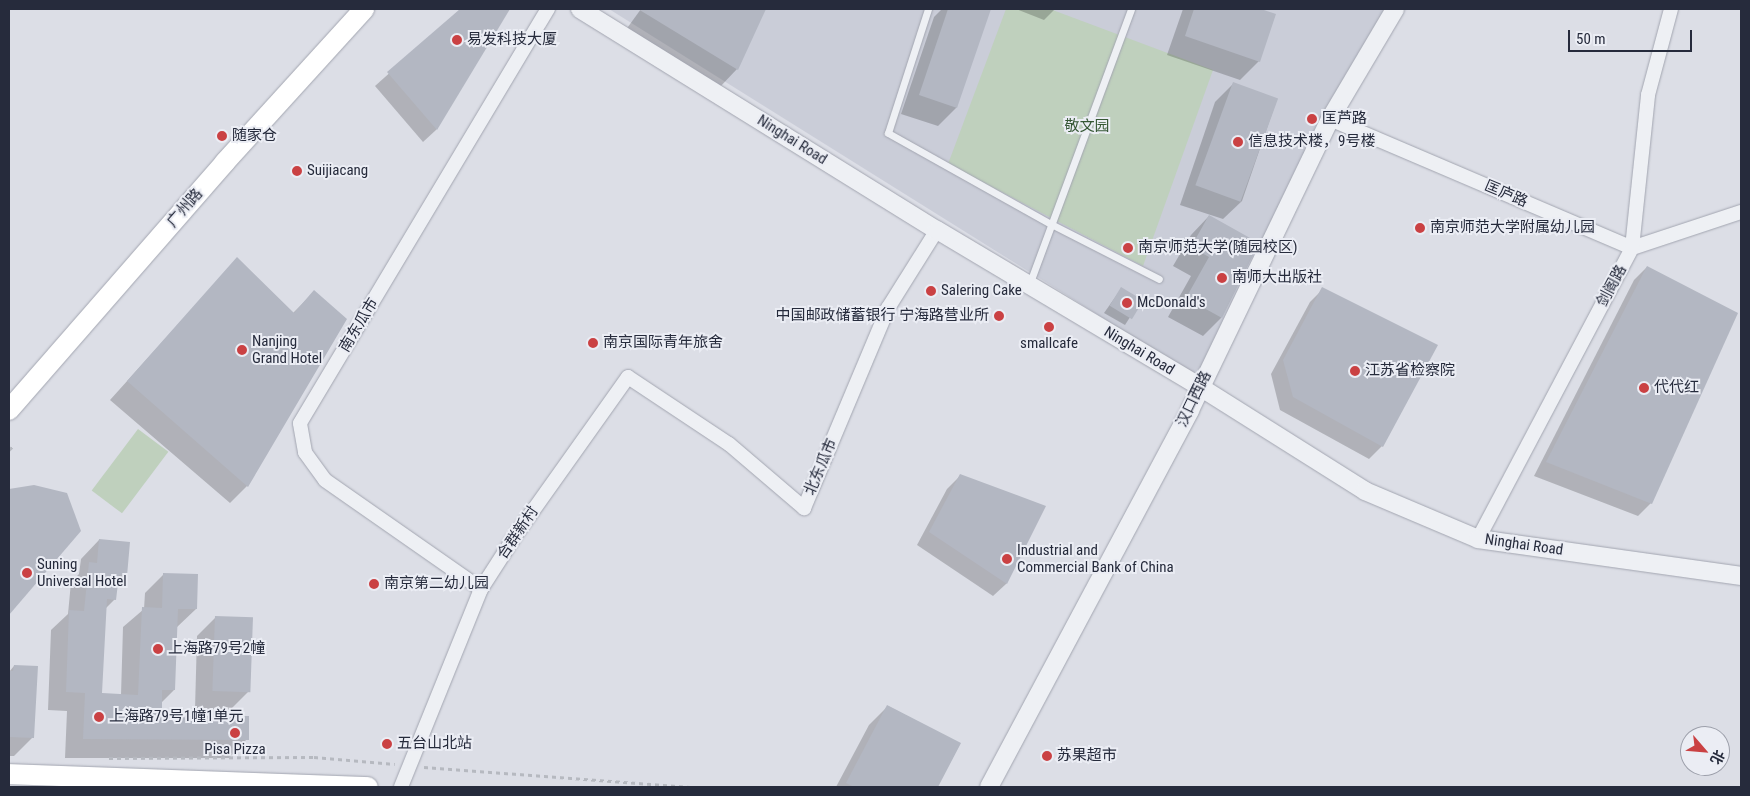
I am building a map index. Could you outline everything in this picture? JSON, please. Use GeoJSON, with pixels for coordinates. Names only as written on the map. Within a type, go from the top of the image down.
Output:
{"type":"FeatureCollection","features":[{"type":"Feature","properties":{"kind":"main road","name":"广州路"},"geometry":{"type":"LineString","coordinates":[[9,410],[225,162],[364,9]]}},
{"type":"Feature","properties":{"kind":"main road"},"geometry":{"type":"LineString","coordinates":[[9,774],[368,787]]}},
{"type":"Feature","properties":{"kind":"street","name":"南东瓜市"},"geometry":{"type":"LineString","coordinates":[[481,589],[325,480],[305,452],[300,423],[548,9]]}},
{"type":"Feature","properties":{"kind":"street","name":"Ninghai Road"},"geometry":{"type":"LineString","coordinates":[[580,9],[936,230],[1200,387],[1365,491],[1478,538],[1741,576]]}},
{"type":"Feature","properties":{"kind":"street","name":"汉口西路"},"geometry":{"type":"LineString","coordinates":[[989,787],[1190,410],[1330,119],[1395,9]]}},
{"type":"Feature","properties":{"kind":"street","name":"剑阁路"},"geometry":{"type":"LineString","coordinates":[[1478,538],[1632,248],[1648,95],[1671,9]]}},
{"type":"Feature","properties":{"kind":"street","name":"匡庐路"},"geometry":{"type":"LineString","coordinates":[[1330,119],[1632,248]]}},
{"type":"Feature","properties":{"kind":"street"},"geometry":{"type":"LineString","coordinates":[[1632,248],[1741,212]]}},
{"type":"Feature","properties":{"kind":"street","name":"北东瓜市"},"geometry":{"type":"LineString","coordinates":[[628,377],[729,444],[804,508],[888,308],[936,230]]}},
{"type":"Feature","properties":{"kind":"street","name":"合群新村"},"geometry":{"type":"LineString","coordinates":[[401,787],[481,589],[515,536],[628,377]]}},
{"type":"Feature","properties":{"kind":"lane"},"geometry":{"type":"LineString","coordinates":[[928,9],[888,134],[1051,224],[1159,279]]}},
{"type":"Feature","properties":{"kind":"lane"},"geometry":{"type":"LineString","coordinates":[[1029,286],[1131,9]]}},
{"type":"Feature","properties":{"kind":"path"},"geometry":{"type":"LineString","coordinates":[[9,450],[12,446]]}},
{"type":"Feature","properties":{"kind":"path"},"geometry":{"type":"LineString","coordinates":[[106,758],[314,756],[408,766],[690,787]]}},
{"type":"Feature","properties":{"kind":"shaded area","name":"南京师范大学(随园校区)"},"geometry":{"type":"Polygon","coordinates":[[[609,9],[1392,9],[1199,378],[609,9]]]}},
{"type":"Feature","properties":{"kind":"green space","name":"敬文园"},"geometry":{"type":"Polygon","coordinates":[[[1006,9],[1050,9],[1213,70],[1143,266],[948,164],[1006,9]]]}},
{"type":"Feature","properties":{"kind":"green space"},"geometry":{"type":"Polygon","coordinates":[[[138,429],[168,452],[122,513],[92,490],[138,429]]]}},
{"type":"Feature","properties":{"kind":"building","name":"易发科技大厦"},"geometry":{"type":"Polygon","coordinates":[[[460,9],[510,9],[437,130],[387,72],[460,9]]]}},
{"type":"Feature","properties":{"kind":"building"},"geometry":{"type":"Polygon","coordinates":[[[638,9],[766,9],[738,70],[638,9]]]}},
{"type":"Feature","properties":{"kind":"building"},"geometry":{"type":"Polygon","coordinates":[[[948,9],[991,9],[957,108],[919,95],[948,9]]]}},
{"type":"Feature","properties":{"kind":"building"},"geometry":{"type":"Polygon","coordinates":[[[1194,9],[1261,9],[1276,14],[1260,62],[1185,36],[1194,9]]]}},
{"type":"Feature","properties":{"kind":"building","name":"信息技术楼，9号楼"},"geometry":{"type":"Polygon","coordinates":[[[1233,82],[1278,98],[1240,202],[1195,185],[1233,82]]]}},
{"type":"Feature","properties":{"kind":"building","name":"南师大出版社"},"geometry":{"type":"Polygon","coordinates":[[[1209,215],[1259,243],[1222,318],[1186,298],[1209,257],[1191,247],[1209,215]]]}},
{"type":"Feature","properties":{"kind":"building","name":"Nanjing Grand Hotel"},"geometry":{"type":"Polygon","coordinates":[[[237,257],[294,313],[314,290],[347,319],[248,487],[127,381],[237,257]]]}},
{"type":"Feature","properties":{"kind":"building","name":"代代红"},"geometry":{"type":"Polygon","coordinates":[[[1647,266],[1738,313],[1652,504],[1546,462],[1647,266]]]}},
{"type":"Feature","properties":{"kind":"building","name":"McDonald's"},"geometry":{"type":"Polygon","coordinates":[[[1121,287],[1143,300],[1132,319],[1110,306],[1121,287]]]}},
{"type":"Feature","properties":{"kind":"building","name":"江苏省检察院"},"geometry":{"type":"Polygon","coordinates":[[[1322,287],[1438,345],[1383,447],[1293,397],[1283,360],[1322,287]]]}},
{"type":"Feature","properties":{"kind":"building"},"geometry":{"type":"Polygon","coordinates":[[[960,474],[1046,506],[1007,584],[929,532],[960,474]]]}},
{"type":"Feature","properties":{"kind":"building","name":"Suning Universal Hotel"},"geometry":{"type":"Polygon","coordinates":[[[34,485],[67,493],[81,531],[9,615],[9,489],[34,485]]]}},
{"type":"Feature","properties":{"kind":"building"},"geometry":{"type":"Polygon","coordinates":[[[99,539],[130,542],[127,576],[119,575],[116,600],[107,599],[102,693],[138,695],[142,607],[162,608],[163,573],[198,574],[197,609],[178,609],[175,690],[162,690],[162,716],[249,716],[249,740],[83,739],[85,693],[66,692],[69,610],[84,611],[89,562],[97,563],[99,539]]]}},
{"type":"Feature","properties":{"kind":"building"},"geometry":{"type":"Polygon","coordinates":[[[215,616],[253,617],[250,692],[212,691],[215,616]]]}},
{"type":"Feature","properties":{"kind":"building"},"geometry":{"type":"Polygon","coordinates":[[[14,665],[38,666],[34,738],[9,737],[9,671],[13,671],[14,665]]]}},
{"type":"Feature","properties":{"kind":"building"},"geometry":{"type":"Polygon","coordinates":[[[887,705],[961,743],[938,787],[854,787],[846,783],[887,705]]]}},
{"type":"Feature","properties":{"kind":"place","name":"易发科技大厦"},"geometry":{"type":"Point","coordinates":[457,40]}},
{"type":"Feature","properties":{"kind":"place","name":"匡芦路"},"geometry":{"type":"Point","coordinates":[1312,119]}},
{"type":"Feature","properties":{"kind":"place","name":"随家仓"},"geometry":{"type":"Point","coordinates":[222,136]}},
{"type":"Feature","properties":{"kind":"place","name":"信息技术楼，9号楼"},"geometry":{"type":"Point","coordinates":[1238,142]}},
{"type":"Feature","properties":{"kind":"place","name":"Suijiacang"},"geometry":{"type":"Point","coordinates":[297,171]}},
{"type":"Feature","properties":{"kind":"place","name":"南京师范大学附属幼儿园"},"geometry":{"type":"Point","coordinates":[1420,228]}},
{"type":"Feature","properties":{"kind":"place","name":"南京师范大学(随园校区)"},"geometry":{"type":"Point","coordinates":[1128,248]}},
{"type":"Feature","properties":{"kind":"place","name":"南师大出版社"},"geometry":{"type":"Point","coordinates":[1222,278]}},
{"type":"Feature","properties":{"kind":"place","name":"Salering Cake"},"geometry":{"type":"Point","coordinates":[931,291]}},
{"type":"Feature","properties":{"kind":"place","name":"McDonald's"},"geometry":{"type":"Point","coordinates":[1127,303]}},
{"type":"Feature","properties":{"kind":"place","name":"中国邮政储蓄银行 宁海路营业所"},"geometry":{"type":"Point","coordinates":[999,316]}},
{"type":"Feature","properties":{"kind":"place","name":"smallcafe"},"geometry":{"type":"Point","coordinates":[1049,327]}},
{"type":"Feature","properties":{"kind":"place","name":"南京国际青年旅舍"},"geometry":{"type":"Point","coordinates":[593,343]}},
{"type":"Feature","properties":{"kind":"place","name":"Nanjing Grand Hotel"},"geometry":{"type":"Point","coordinates":[242,350]}},
{"type":"Feature","properties":{"kind":"place","name":"江苏省检察院"},"geometry":{"type":"Point","coordinates":[1355,371]}},
{"type":"Feature","properties":{"kind":"place","name":"代代红"},"geometry":{"type":"Point","coordinates":[1644,388]}},
{"type":"Feature","properties":{"kind":"place","name":"Industrial and Commercial Bank of China"},"geometry":{"type":"Point","coordinates":[1007,559]}},
{"type":"Feature","properties":{"kind":"place","name":"Suning Universal Hotel"},"geometry":{"type":"Point","coordinates":[27,573]}},
{"type":"Feature","properties":{"kind":"place","name":"南京第二幼儿园"},"geometry":{"type":"Point","coordinates":[374,584]}},
{"type":"Feature","properties":{"kind":"place","name":"上海路79号2幢"},"geometry":{"type":"Point","coordinates":[158,649]}},
{"type":"Feature","properties":{"kind":"place","name":"上海路79号1幢1单元"},"geometry":{"type":"Point","coordinates":[99,717]}},
{"type":"Feature","properties":{"kind":"place","name":"Pisa Pizza"},"geometry":{"type":"Point","coordinates":[235,733]}},
{"type":"Feature","properties":{"kind":"place","name":"五台山北站"},"geometry":{"type":"Point","coordinates":[387,744]}},
{"type":"Feature","properties":{"kind":"place","name":"苏果超市"},"geometry":{"type":"Point","coordinates":[1047,756]}}]}
